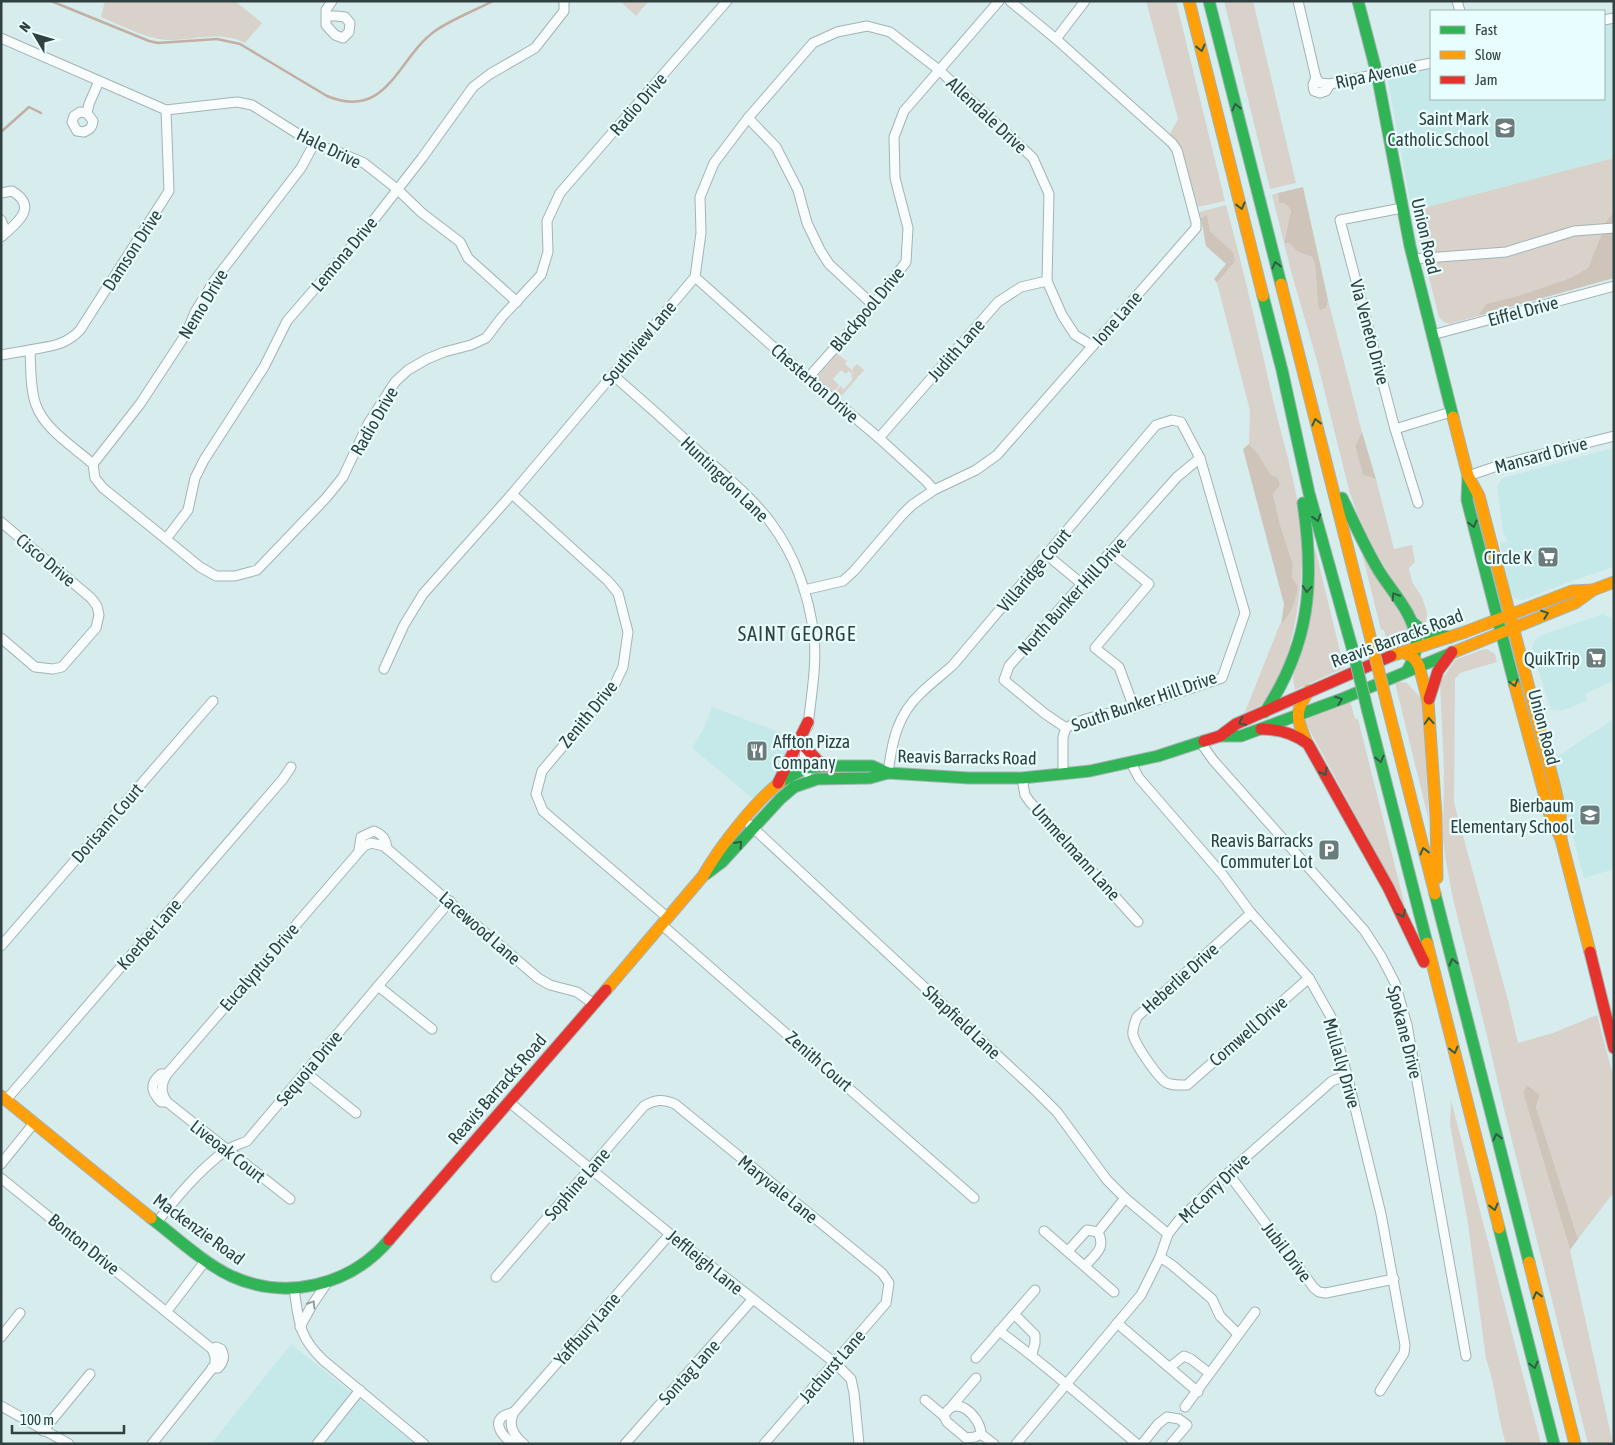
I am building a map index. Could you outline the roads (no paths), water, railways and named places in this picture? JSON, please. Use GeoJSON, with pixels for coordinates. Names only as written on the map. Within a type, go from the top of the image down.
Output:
{"type":"FeatureCollection","features":[{"type":"Feature","properties":{"kind":"main road"},"geometry":{"type":"LineString","coordinates":[[1189,1],[1282,370],[1300,454],[1353,652],[1554,1444]]}},
{"type":"Feature","properties":{"kind":"main road"},"geometry":{"type":"LineString","coordinates":[[1209,1],[1574,1444]]}},
{"type":"Feature","properties":{"kind":"main road","name":"Union Road"},"geometry":{"type":"LineString","coordinates":[[1358,1],[1376,74],[1413,259],[1468,476],[1479,496],[1510,614],[1560,811],[1561,839]]}},
{"type":"Feature","properties":{"kind":"main road"},"geometry":{"type":"LineString","coordinates":[[1300,454],[1298,474],[1306,522],[1308,580],[1303,622],[1291,666],[1288,686],[1308,744],[1399,908],[1442,1002]]}},
{"type":"Feature","properties":{"kind":"main road"},"geometry":{"type":"LineString","coordinates":[[1328,469],[1379,570],[1412,622],[1416,635],[1417,657],[1428,701],[1438,851],[1436,898]]}},
{"type":"Feature","properties":{"kind":"main road","name":"Union Road"},"geometry":{"type":"LineString","coordinates":[[1468,476],[1467,500],[1500,632],[1550,815],[1561,839],[1614,1048]]}},
{"type":"Feature","properties":{"kind":"main road","name":"Reavis Barracks Road"},"geometry":{"type":"LineString","coordinates":[[1220,736],[1241,736],[1260,729],[1296,706],[1309,691],[1403,652],[1417,657],[1452,652],[1575,603],[1593,590],[1614,582]]}},
{"type":"Feature","properties":{"kind":"main road","name":"Reavis Barracks Road"},"geometry":{"type":"LineString","coordinates":[[703,876],[722,862],[785,794],[794,787],[809,781],[826,778],[870,778],[888,773],[970,778],[1022,778],[1063,774],[1131,763],[1220,736],[1236,724],[1265,712],[1296,706],[1309,711],[1407,671],[1417,657],[1450,637],[1572,591],[1593,590]]}},
{"type":"Feature","properties":{"kind":"main road"},"geometry":{"type":"LineString","coordinates":[[1412,622],[1426,634],[1450,637]]}},
{"type":"Feature","properties":{"kind":"main road"},"geometry":{"type":"LineString","coordinates":[[1475,642],[1494,647],[1507,658]]}},
{"type":"Feature","properties":{"kind":"main road"},"geometry":{"type":"LineString","coordinates":[[1428,701],[1438,671],[1452,652]]}},
{"type":"Feature","properties":{"kind":"main road"},"geometry":{"type":"LineString","coordinates":[[1265,712],[1274,700],[1291,666]]}},
{"type":"Feature","properties":{"kind":"main road"},"geometry":{"type":"LineString","coordinates":[[778,784],[808,722]]}},
{"type":"Feature","properties":{"kind":"main road"},"geometry":{"type":"LineString","coordinates":[[1260,729],[1286,731],[1295,734],[1308,744]]}},
{"type":"Feature","properties":{"kind":"main road"},"geometry":{"type":"LineString","coordinates":[[805,746],[812,756],[826,766]]}},
{"type":"Feature","properties":{"kind":"main road","name":"Reavis Barracks Road"},"geometry":{"type":"LineString","coordinates":[[294,1289],[327,1283],[353,1272],[377,1254],[665,921],[703,876],[714,856],[778,784],[785,778],[806,768],[826,766],[872,766],[888,773]]}},
{"type":"Feature","properties":{"kind":"main road","name":"Mackenzie Road"},"geometry":{"type":"LineString","coordinates":[[4,1098],[206,1260],[232,1276],[249,1283],[274,1288],[294,1289]]}},
{"type":"Feature","properties":{"kind":"street"},"geometry":{"type":"LineString","coordinates":[[326,16],[326,10],[332,1]]}},
{"type":"Feature","properties":{"kind":"street","name":"Lemona Drive"},"geometry":{"type":"LineString","coordinates":[[166,540],[188,510],[196,478],[204,460],[264,367],[287,321],[398,189],[473,88],[490,74],[535,48],[564,11],[564,1]]}},
{"type":"Feature","properties":{"kind":"street","name":"Radio Drive"},"geometry":{"type":"LineString","coordinates":[[30,350],[36,404],[42,416],[48,425],[93,464],[94,478],[103,488],[200,567],[216,576],[235,576],[257,570],[326,498],[343,477],[368,424],[395,382],[408,370],[427,359],[444,352],[472,345],[486,338],[502,316],[541,275],[548,252],[547,221],[560,193],[726,1]]}},
{"type":"Feature","properties":{"kind":"street","name":"Blackpool Drive"},"geometry":{"type":"LineString","coordinates":[[808,378],[873,305],[906,262],[908,228],[896,178],[894,137],[904,112],[999,1]]}},
{"type":"Feature","properties":{"kind":"street","name":"Ione Lane"},"geometry":{"type":"LineString","coordinates":[[804,590],[836,584],[848,577],[902,515],[934,490],[976,470],[997,455],[1196,228],[1177,150],[1172,143],[1056,39],[1010,1]]}},
{"type":"Feature","properties":{"kind":"street"},"geometry":{"type":"LineString","coordinates":[[1056,39],[1085,1]]}},
{"type":"Feature","properties":{"kind":"street","name":"Ripa Avenue"},"geometry":{"type":"LineString","coordinates":[[1298,1],[1318,80],[1313,85],[1314,91],[1320,94],[1326,91],[1330,84],[1430,63]]}},
{"type":"Feature","properties":{"kind":"street","name":"Allendale Drive"},"geometry":{"type":"LineString","coordinates":[[748,118],[813,43],[836,32],[867,26],[890,32],[939,70],[1034,158],[1049,194],[1047,281],[1062,314],[1076,335],[1093,346]]}},
{"type":"Feature","properties":{"kind":"street"},"geometry":{"type":"LineString","coordinates":[[1,38],[166,110]]}},
{"type":"Feature","properties":{"kind":"street"},"geometry":{"type":"LineString","coordinates":[[87,113],[89,104],[100,81]]}},
{"type":"Feature","properties":{"kind":"street","name":"Hale Drive"},"geometry":{"type":"LineString","coordinates":[[166,110],[238,102],[252,105],[314,144],[364,163],[398,189],[422,212],[460,242],[468,258],[517,302]]}},
{"type":"Feature","properties":{"kind":"street","name":"Damson Drive"},"geometry":{"type":"LineString","coordinates":[[30,350],[60,345],[72,339],[80,330],[169,192],[166,110]]}},
{"type":"Feature","properties":{"kind":"street"},"geometry":{"type":"LineString","coordinates":[[695,277],[702,234],[700,197],[714,163],[748,118],[776,148],[798,190],[807,223],[829,264],[873,305]]}},
{"type":"Feature","properties":{"kind":"street","name":"Nemo Drive"},"geometry":{"type":"LineString","coordinates":[[93,464],[140,404],[186,334],[214,281],[300,168],[314,144]]}},
{"type":"Feature","properties":{"kind":"street"},"geometry":{"type":"LineString","coordinates":[[1,193],[12,191],[21,196],[26,206],[19,221],[4,234],[1,220]]}},
{"type":"Feature","properties":{"kind":"street","name":"Via Veneto Drive"},"geometry":{"type":"LineString","coordinates":[[1402,208],[1340,220],[1395,428],[1418,503]]}},
{"type":"Feature","properties":{"kind":"street"},"geometry":{"type":"LineString","coordinates":[[1413,259],[1506,252],[1574,231],[1614,228]]}},
{"type":"Feature","properties":{"kind":"street","name":"Southview Lane"},"geometry":{"type":"LineString","coordinates":[[384,670],[404,625],[423,594],[512,494],[695,277]]}},
{"type":"Feature","properties":{"kind":"street","name":"Chesterton Drive"},"geometry":{"type":"LineString","coordinates":[[695,277],[808,378],[879,438],[934,490]]}},
{"type":"Feature","properties":{"kind":"street","name":"Judith Lane"},"geometry":{"type":"LineString","coordinates":[[879,438],[998,302],[1021,287],[1047,281]]}},
{"type":"Feature","properties":{"kind":"street","name":"Eiffel Drive"},"geometry":{"type":"LineString","coordinates":[[1432,335],[1614,286]]}},
{"type":"Feature","properties":{"kind":"street"},"geometry":{"type":"LineString","coordinates":[[1,356],[30,350]]}},
{"type":"Feature","properties":{"kind":"street","name":"Huntingdon Lane"},"geometry":{"type":"LineString","coordinates":[[613,375],[747,496],[777,531],[796,567],[808,601],[815,649],[814,677],[804,758],[809,781]]}},
{"type":"Feature","properties":{"kind":"street"},"geometry":{"type":"LineString","coordinates":[[1395,428],[1451,412]]}},
{"type":"Feature","properties":{"kind":"street","name":"Villaridge Court"},"geometry":{"type":"LineString","coordinates":[[888,773],[894,737],[900,720],[909,705],[952,665],[1156,425],[1172,420],[1182,422],[1200,458]]}},
{"type":"Feature","properties":{"kind":"street","name":"Mansard Drive"},"geometry":{"type":"LineString","coordinates":[[1468,476],[1503,464],[1614,436]]}},
{"type":"Feature","properties":{"kind":"street","name":"North Bunker Hill Drive"},"geometry":{"type":"LineString","coordinates":[[1066,728],[1044,713],[1004,680],[1009,666],[1177,477],[1200,458]]}},
{"type":"Feature","properties":{"kind":"street","name":"South Bunker Hill Drive"},"geometry":{"type":"LineString","coordinates":[[1063,774],[1063,737],[1066,728],[1075,722],[1134,708],[1222,678],[1245,613],[1200,458]]}},
{"type":"Feature","properties":{"kind":"street","name":"Zenith Drive"},"geometry":{"type":"LineString","coordinates":[[512,494],[608,581],[618,593],[628,632],[626,656],[619,677],[614,686],[542,771],[536,789],[539,802],[543,811],[665,921]]}},
{"type":"Feature","properties":{"kind":"street","name":"Cisco Drive"},"geometry":{"type":"LineString","coordinates":[[1,522],[92,598],[98,606],[99,615],[96,628],[62,667],[53,670],[35,667],[1,638]]}},
{"type":"Feature","properties":{"kind":"street"},"geometry":{"type":"LineString","coordinates":[[1111,553],[1149,584],[1095,648],[1119,667],[1134,708]]}},
{"type":"Feature","properties":{"kind":"street"},"geometry":{"type":"LineString","coordinates":[[1047,555],[1082,584]]}},
{"type":"Feature","properties":{"kind":"street","name":"Dorisann Court"},"geometry":{"type":"LineString","coordinates":[[1,946],[213,700]]}},
{"type":"Feature","properties":{"kind":"street","name":"Spokane Drive"},"geometry":{"type":"LineString","coordinates":[[1201,743],[1364,930],[1381,956],[1395,983],[1410,1043],[1466,1356]]}},
{"type":"Feature","properties":{"kind":"street","name":"Mullally Drive"},"geometry":{"type":"LineString","coordinates":[[1131,763],[1139,778],[1222,874],[1251,913],[1309,978],[1331,1017],[1348,1075],[1380,1210],[1405,1345],[1404,1353],[1380,1391]]}},
{"type":"Feature","properties":{"kind":"street","name":"Koerber Lane"},"geometry":{"type":"LineString","coordinates":[[4,1098],[292,767]]}},
{"type":"Feature","properties":{"kind":"street","name":"Ummelmann Lane"},"geometry":{"type":"LineString","coordinates":[[1022,778],[1025,794],[1030,802],[1138,922]]}},
{"type":"Feature","properties":{"kind":"street","name":"Shapfield Lane"},"geometry":{"type":"LineString","coordinates":[[745,819],[1037,1092],[1056,1112],[1107,1180],[1125,1198],[1168,1234]]}},
{"type":"Feature","properties":{"kind":"street","name":"Eucalyptus Drive"},"geometry":{"type":"LineString","coordinates":[[359,850],[361,837],[374,831],[381,834],[386,840],[387,849]]}},
{"type":"Feature","properties":{"kind":"street","name":"Lacewood Lane"},"geometry":{"type":"LineString","coordinates":[[371,843],[382,845],[387,849],[545,983],[577,992],[594,1004]]}},
{"type":"Feature","properties":{"kind":"street","name":"Eucalyptus Drive"},"geometry":{"type":"LineString","coordinates":[[167,1102],[162,1095],[162,1086],[166,1074],[359,850],[371,843]]}},
{"type":"Feature","properties":{"kind":"street","name":"Sequoia Drive"},"geometry":{"type":"LineString","coordinates":[[157,1222],[184,1190],[227,1150],[247,1141],[450,901]]}},
{"type":"Feature","properties":{"kind":"street","name":"Heberlie Drive"},"geometry":{"type":"LineString","coordinates":[[1187,1085],[1176,1086],[1165,1082],[1146,1058],[1133,1035],[1133,1026],[1138,1016],[1251,913]]}},
{"type":"Feature","properties":{"kind":"street","name":"Zenith Court"},"geometry":{"type":"LineString","coordinates":[[665,921],[974,1198]]}},
{"type":"Feature","properties":{"kind":"street","name":"Cornwell Drive"},"geometry":{"type":"LineString","coordinates":[[1187,1085],[1309,978]]}},
{"type":"Feature","properties":{"kind":"street"},"geometry":{"type":"LineString","coordinates":[[378,986],[432,1029]]}},
{"type":"Feature","properties":{"kind":"street"},"geometry":{"type":"LineString","coordinates":[[305,1072],[356,1113]]}},
{"type":"Feature","properties":{"kind":"street","name":"Liveoak Court"},"geometry":{"type":"LineString","coordinates":[[166,1074],[161,1074],[155,1079],[152,1086],[153,1092],[161,1102],[167,1102],[290,1199]]}},
{"type":"Feature","properties":{"kind":"street","name":"McCorry Drive"},"geometry":{"type":"LineString","coordinates":[[1016,1444],[1141,1295],[1160,1257],[1168,1234],[1179,1220],[1228,1173],[1332,1081],[1348,1075]]}},
{"type":"Feature","properties":{"kind":"street","name":"Sophine Lane"},"geometry":{"type":"LineString","coordinates":[[496,1277],[644,1106],[664,1099]]}},
{"type":"Feature","properties":{"kind":"street","name":"Maryvale Lane"},"geometry":{"type":"LineString","coordinates":[[664,1099],[675,1104],[882,1273],[889,1283]]}},
{"type":"Feature","properties":{"kind":"street","name":"Jeffleigh Lane"},"geometry":{"type":"LineString","coordinates":[[509,1102],[752,1300],[835,1363],[851,1379],[859,1444]]}},
{"type":"Feature","properties":{"kind":"street"},"geometry":{"type":"LineString","coordinates":[[1,1164],[34,1123]]}},
{"type":"Feature","properties":{"kind":"street","name":"Jubil Drive"},"geometry":{"type":"LineString","coordinates":[[1228,1173],[1314,1288],[1319,1292],[1326,1293],[1394,1279]]}},
{"type":"Feature","properties":{"kind":"street","name":"Bonton Drive"},"geometry":{"type":"LineString","coordinates":[[1,1178],[167,1311],[213,1352],[215,1365],[152,1444]]}},
{"type":"Feature","properties":{"kind":"street"},"geometry":{"type":"LineString","coordinates":[[1098,1232],[1125,1198]]}},
{"type":"Feature","properties":{"kind":"street"},"geometry":{"type":"LineString","coordinates":[[1068,1251],[1087,1230],[1098,1232]]}},
{"type":"Feature","properties":{"kind":"street"},"geometry":{"type":"LineString","coordinates":[[1044,1231],[1114,1292]]}},
{"type":"Feature","properties":{"kind":"street"},"geometry":{"type":"LineString","coordinates":[[1085,1266],[1102,1247],[1102,1241],[1098,1232]]}},
{"type":"Feature","properties":{"kind":"street","name":"Yaffbury Lane"},"geometry":{"type":"LineString","coordinates":[[521,1441],[511,1426],[512,1414],[670,1234]]}},
{"type":"Feature","properties":{"kind":"street"},"geometry":{"type":"LineString","coordinates":[[1160,1257],[1212,1299],[1220,1316],[1238,1334]]}},
{"type":"Feature","properties":{"kind":"street"},"geometry":{"type":"LineString","coordinates":[[167,1311],[206,1260]]}},
{"type":"Feature","properties":{"kind":"street"},"geometry":{"type":"LineString","coordinates":[[300,1327],[312,1304],[327,1283]]}},
{"type":"Feature","properties":{"kind":"street","name":"Jachurst Lane"},"geometry":{"type":"LineString","coordinates":[[764,1444],[886,1303],[889,1283]]}},
{"type":"Feature","properties":{"kind":"street"},"geometry":{"type":"LineString","coordinates":[[294,1289],[300,1327],[310,1347],[424,1444]]}},
{"type":"Feature","properties":{"kind":"street"},"geometry":{"type":"LineString","coordinates":[[976,1358],[1035,1290]]}},
{"type":"Feature","properties":{"kind":"street","name":"Sontag Lane"},"geometry":{"type":"LineString","coordinates":[[625,1444],[752,1300]]}},
{"type":"Feature","properties":{"kind":"street"},"geometry":{"type":"LineString","coordinates":[[1185,1407],[1198,1392],[1209,1373],[1255,1312]]}},
{"type":"Feature","properties":{"kind":"street"},"geometry":{"type":"LineString","coordinates":[[1,1337],[20,1313]]}},
{"type":"Feature","properties":{"kind":"street"},"geometry":{"type":"LineString","coordinates":[[1014,1314],[1035,1335],[1032,1354]]}},
{"type":"Feature","properties":{"kind":"street"},"geometry":{"type":"LineString","coordinates":[[1117,1323],[1198,1392]]}},
{"type":"Feature","properties":{"kind":"street"},"geometry":{"type":"LineString","coordinates":[[999,1331],[1032,1354],[1065,1385],[1137,1444]]}},
{"type":"Feature","properties":{"kind":"street"},"geometry":{"type":"LineString","coordinates":[[1170,1367],[1184,1356],[1209,1373]]}},
{"type":"Feature","properties":{"kind":"street"},"geometry":{"type":"LineString","coordinates":[[43,1430],[90,1374]]}},
{"type":"Feature","properties":{"kind":"street"},"geometry":{"type":"LineString","coordinates":[[944,1416],[947,1410],[976,1378]]}},
{"type":"Feature","properties":{"kind":"street"},"geometry":{"type":"LineString","coordinates":[[317,1444],[360,1390]]}},
{"type":"Feature","properties":{"kind":"street"},"geometry":{"type":"LineString","coordinates":[[925,1400],[966,1438],[975,1438],[981,1434]]}},
{"type":"Feature","properties":{"kind":"street"},"geometry":{"type":"LineString","coordinates":[[1,1406],[69,1444]]}},
{"type":"Feature","properties":{"kind":"street"},"geometry":{"type":"LineString","coordinates":[[952,1406],[961,1406],[978,1420],[981,1434]]}},
{"type":"Feature","properties":{"kind":"street"},"geometry":{"type":"LineString","coordinates":[[514,1412],[502,1417],[498,1423],[499,1429],[504,1437],[511,1442],[521,1441]]}},
{"type":"Feature","properties":{"kind":"street"},"geometry":{"type":"LineString","coordinates":[[1142,1444],[1158,1424],[1167,1417],[1179,1419],[1187,1425],[1171,1444]]}},
{"type":"Feature","properties":{"kind":"street"},"geometry":{"type":"LineString","coordinates":[[981,1434],[994,1444]]}},
{"type":"Feature","properties":{"kind":"waterway"},"geometry":{"type":"LineString","coordinates":[[51,1],[149,41],[158,43],[217,39],[240,44],[327,96],[348,101],[364,100],[378,94],[390,83],[422,43],[435,31],[493,1]]}},
{"type":"Feature","properties":{"kind":"waterway"},"geometry":{"type":"LineString","coordinates":[[1,132],[29,107],[41,113]]}},
{"type":"Feature","properties":{"kind":"place","name":"Saint Mark Catholic School"},"geometry":{"type":"Point","coordinates":[1505,128]}},
{"type":"Feature","properties":{"kind":"place","name":"Circle K"},"geometry":{"type":"Point","coordinates":[1548,557]}},
{"type":"Feature","properties":{"kind":"place","name":"QuikTrip"},"geometry":{"type":"Point","coordinates":[1596,658]}},
{"type":"Feature","properties":{"kind":"place","name":"Affton Pizza Company"},"geometry":{"type":"Point","coordinates":[757,751]}},
{"type":"Feature","properties":{"kind":"place","name":"Bierbaum Elementary School"},"geometry":{"type":"Point","coordinates":[1590,815]}},
{"type":"Feature","properties":{"kind":"place","name":"Reavis Barracks Commuter Lot"},"geometry":{"type":"Point","coordinates":[1329,850]}},
{"type":"Feature","properties":{"kind":"district","name":"SAINT GEORGE"},"geometry":{"type":"Point","coordinates":[797,633]}}]}
